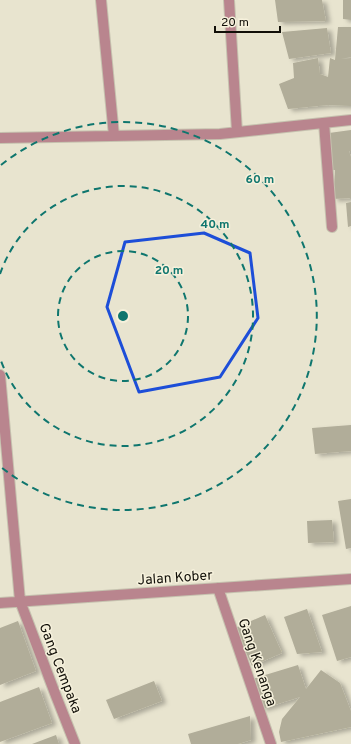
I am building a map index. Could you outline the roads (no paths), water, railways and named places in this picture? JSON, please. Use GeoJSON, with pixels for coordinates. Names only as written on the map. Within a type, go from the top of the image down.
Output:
{"type":"FeatureCollection","features":[{"type":"Feature","properties":{"kind":"street"},"geometry":{"type":"LineString","coordinates":[[101,0],[114,136]]}},
{"type":"Feature","properties":{"kind":"street"},"geometry":{"type":"LineString","coordinates":[[228,0],[238,132]]}},
{"type":"Feature","properties":{"kind":"street"},"geometry":{"type":"LineString","coordinates":[[0,138],[220,134],[351,120]]}},
{"type":"Feature","properties":{"kind":"street"},"geometry":{"type":"LineString","coordinates":[[324,123],[332,227]]}},
{"type":"Feature","properties":{"kind":"street","name":"Gang Cempaka"},"geometry":{"type":"LineString","coordinates":[[0,375],[20,601],[75,744]]}},
{"type":"Feature","properties":{"kind":"street","name":"Jalan Kober"},"geometry":{"type":"LineString","coordinates":[[0,603],[351,579]]}},
{"type":"Feature","properties":{"kind":"street","name":"Gang Kenanga"},"geometry":{"type":"LineString","coordinates":[[218,588],[271,744]]}}]}
